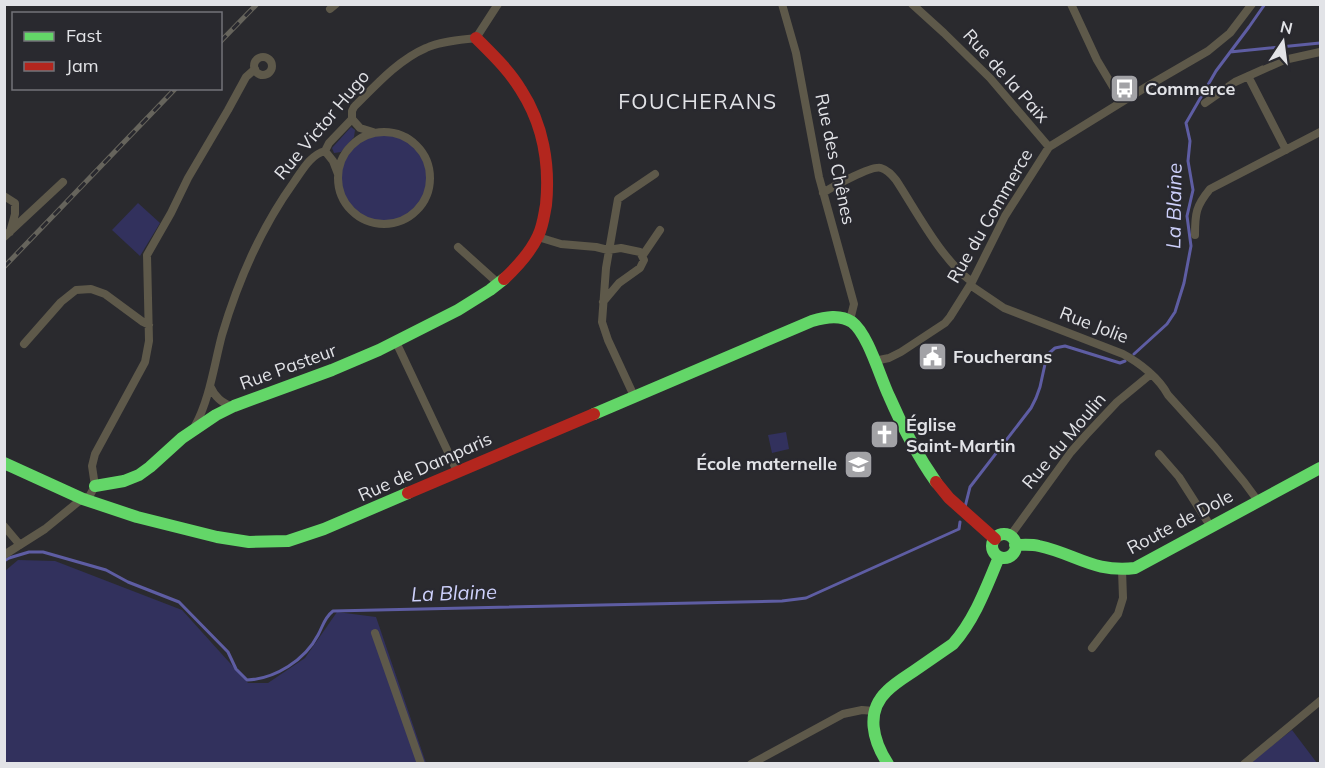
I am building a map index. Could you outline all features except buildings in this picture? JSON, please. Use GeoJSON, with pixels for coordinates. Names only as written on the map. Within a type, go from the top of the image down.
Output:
{"type":"FeatureCollection","features":[{"type":"Feature","properties":{"kind":"main road","name":"Rue Pasteur"},"geometry":{"type":"LineString","coordinates":[[95,486],[140,475],[195,426],[232,407],[332,370],[396,342],[466,305],[499,284],[519,264],[538,237],[541,228],[547,186],[541,132],[519,87],[476,38]]}},
{"type":"Feature","properties":{"kind":"main road","name":"Rue de Damparis"},"geometry":{"type":"LineString","coordinates":[[4,463],[83,499],[136,517],[217,537],[249,542],[274,542],[302,537],[324,529],[812,321],[838,317],[850,320]]}},
{"type":"Feature","properties":{"kind":"main road"},"geometry":{"type":"LineString","coordinates":[[850,320],[864,335],[898,415],[932,476],[952,502],[994,539]]}},
{"type":"Feature","properties":{"kind":"main road","name":"Route de Dole"},"geometry":{"type":"LineString","coordinates":[[1012,541],[1042,547],[1097,567],[1122,570],[1135,568],[1320,468]]}},
{"type":"Feature","properties":{"kind":"main road"},"geometry":{"type":"LineString","coordinates":[[1000,535],[1012,541],[1014,551],[1011,555],[1005,558],[994,553],[992,548],[994,539],[1000,535]]}},
{"type":"Feature","properties":{"kind":"main road"},"geometry":{"type":"LineString","coordinates":[[888,764],[873,733],[874,711],[888,690],[960,637],[972,620],[999,557]]}},
{"type":"Feature","properties":{"kind":"street"},"geometry":{"type":"LineString","coordinates":[[476,38],[498,4]]}},
{"type":"Feature","properties":{"kind":"street","name":"Rue des Chênes"},"geometry":{"type":"LineString","coordinates":[[782,4],[796,52],[823,193],[854,304],[850,320]]}},
{"type":"Feature","properties":{"kind":"street","name":"Rue de la Paix"},"geometry":{"type":"LineString","coordinates":[[912,4],[990,78],[1049,147]]}},
{"type":"Feature","properties":{"kind":"street"},"geometry":{"type":"LineString","coordinates":[[1071,4],[1097,60],[1122,102]]}},
{"type":"Feature","properties":{"kind":"street","name":"Rue du Commerce"},"geometry":{"type":"LineString","coordinates":[[874,361],[889,358],[901,352],[945,323],[950,317],[971,283],[1005,216],[1049,147],[1208,51],[1230,33],[1252,4]]}},
{"type":"Feature","properties":{"kind":"street","name":"Rue Victor Hugo"},"geometry":{"type":"LineString","coordinates":[[195,426],[203,410],[231,306],[242,277],[256,246],[287,192],[308,162],[317,153],[325,151],[329,143],[352,119],[354,107],[374,87],[411,57],[427,47],[444,42],[476,38]]}},
{"type":"Feature","properties":{"kind":"street"},"geometry":{"type":"LineString","coordinates":[[1205,103],[1235,82],[1284,60],[1320,52]]}},
{"type":"Feature","properties":{"kind":"street"},"geometry":{"type":"LineString","coordinates":[[4,555],[45,529],[90,495],[95,486],[93,460],[145,362],[149,342],[147,261],[150,250],[246,76],[255,69]]}},
{"type":"Feature","properties":{"kind":"street"},"geometry":{"type":"LineString","coordinates":[[1248,76],[1286,150]]}},
{"type":"Feature","properties":{"kind":"street"},"geometry":{"type":"LineString","coordinates":[[352,119],[360,128],[374,132]]}},
{"type":"Feature","properties":{"kind":"street"},"geometry":{"type":"LineString","coordinates":[[325,151],[333,161],[338,174],[340,192],[345,202],[352,211],[367,221],[378,224],[394,223],[405,219],[419,209],[426,198],[430,184],[430,171],[423,152],[414,141],[398,133],[386,131],[374,132],[361,137],[351,145],[343,156],[338,174]]}},
{"type":"Feature","properties":{"kind":"street"},"geometry":{"type":"LineString","coordinates":[[1195,235],[1195,215],[1201,200],[1210,189],[1320,132]]}},
{"type":"Feature","properties":{"kind":"street","name":"Rue Jolie"},"geometry":{"type":"LineString","coordinates":[[823,193],[876,167],[890,172],[945,256],[971,283],[1004,308],[1123,354],[1135,361],[1151,374],[1249,487],[1258,501]]}},
{"type":"Feature","properties":{"kind":"street"},"geometry":{"type":"LineString","coordinates":[[634,396],[604,331],[603,302],[608,250],[618,199],[655,174]]}},
{"type":"Feature","properties":{"kind":"street"},"geometry":{"type":"LineString","coordinates":[[7,235],[63,182]]}},
{"type":"Feature","properties":{"kind":"street"},"geometry":{"type":"LineString","coordinates":[[4,196],[15,203],[15,214],[7,235]]}},
{"type":"Feature","properties":{"kind":"street"},"geometry":{"type":"LineString","coordinates":[[603,302],[619,283],[640,268],[644,260],[643,255],[660,230]]}},
{"type":"Feature","properties":{"kind":"street"},"geometry":{"type":"LineString","coordinates":[[538,237],[561,244],[608,250],[629,249],[643,255]]}},
{"type":"Feature","properties":{"kind":"street"},"geometry":{"type":"LineString","coordinates":[[458,247],[499,284]]}},
{"type":"Feature","properties":{"kind":"street"},"geometry":{"type":"LineString","coordinates":[[24,344],[61,302],[76,290],[91,289],[105,294],[149,325]]}},
{"type":"Feature","properties":{"kind":"street"},"geometry":{"type":"LineString","coordinates":[[396,342],[458,471]]}},
{"type":"Feature","properties":{"kind":"street","name":"Rue du Moulin"},"geometry":{"type":"LineString","coordinates":[[1012,541],[1071,452],[1117,402],[1151,374]]}},
{"type":"Feature","properties":{"kind":"street"},"geometry":{"type":"LineString","coordinates":[[210,385],[218,399],[232,407]]}},
{"type":"Feature","properties":{"kind":"street"},"geometry":{"type":"LineString","coordinates":[[1159,454],[1179,477],[1211,527]]}},
{"type":"Feature","properties":{"kind":"street"},"geometry":{"type":"LineString","coordinates":[[4,526],[21,545]]}},
{"type":"Feature","properties":{"kind":"street"},"geometry":{"type":"LineString","coordinates":[[1092,648],[1118,614],[1123,598],[1122,570]]}},
{"type":"Feature","properties":{"kind":"street"},"geometry":{"type":"LineString","coordinates":[[375,633],[421,764]]}},
{"type":"Feature","properties":{"kind":"street"},"geometry":{"type":"LineString","coordinates":[[1244,764],[1320,701]]}},
{"type":"Feature","properties":{"kind":"street"},"geometry":{"type":"LineString","coordinates":[[751,764],[843,714],[862,710],[874,711]]}},
{"type":"Feature","properties":{"kind":"shaded area"},"geometry":{"type":"Polygon","coordinates":[[[351,127],[355,130],[354,137],[341,152],[334,153],[332,148],[351,127]]]}},
{"type":"Feature","properties":{"kind":"shaded area"},"geometry":{"type":"Polygon","coordinates":[[[384,135],[408,142],[420,154],[427,178],[420,202],[408,214],[384,221],[360,214],[348,202],[341,178],[348,154],[360,142],[384,135]]]}},
{"type":"Feature","properties":{"kind":"shaded area"},"geometry":{"type":"Polygon","coordinates":[[[138,203],[160,223],[140,256],[112,230],[138,203]]]}},
{"type":"Feature","properties":{"kind":"shaded area"},"geometry":{"type":"Polygon","coordinates":[[[786,432],[789,449],[772,453],[768,435],[786,432]]]}},
{"type":"Feature","properties":{"kind":"shaded area"},"geometry":{"type":"Polygon","coordinates":[[[18,560],[55,561],[182,610],[248,683],[268,683],[305,658],[337,612],[376,617],[426,763],[5,764],[5,571],[18,560]]]}},
{"type":"Feature","properties":{"kind":"shaded area"},"geometry":{"type":"Polygon","coordinates":[[[1292,730],[1317,763],[1248,764],[1292,730]]]}},
{"type":"Feature","properties":{"kind":"waterway","name":"La Blaine"},"geometry":{"type":"LineString","coordinates":[[1134,354],[1167,324],[1175,312],[1184,283],[1191,246],[1187,216],[1193,190],[1188,161],[1190,141],[1186,123],[1216,71],[1265,4]]}},
{"type":"Feature","properties":{"kind":"waterway","name":"La Blaine"},"geometry":{"type":"LineString","coordinates":[[1230,52],[1320,43]]}},
{"type":"Feature","properties":{"kind":"waterway","name":"La Blaine"},"geometry":{"type":"LineString","coordinates":[[965,507],[970,487],[1031,408],[1040,387],[1047,355],[1055,348],[1065,346],[1120,363],[1125,361]]}},
{"type":"Feature","properties":{"kind":"waterway","name":"La Blaine"},"geometry":{"type":"LineString","coordinates":[[4,561],[29,552],[43,552],[106,570],[128,582],[179,602],[228,652],[236,669],[247,680],[268,676],[297,660],[312,644],[333,611],[782,601],[806,598],[959,529],[960,522]]}},
{"type":"Feature","properties":{"kind":"railway"},"geometry":{"type":"LineString","coordinates":[[222,40],[257,4]]}},
{"type":"Feature","properties":{"kind":"railway"},"geometry":{"type":"LineString","coordinates":[[4,267],[174,90]]}},
{"type":"Feature","properties":{"kind":"traffic: fast"},"geometry":{"type":"LineString","coordinates":[[95,486],[124,481],[139,475],[182,438],[216,415],[379,350],[458,310],[504,279]]}},
{"type":"Feature","properties":{"kind":"traffic: fast"},"geometry":{"type":"LineString","coordinates":[[594,414],[812,321],[827,317],[843,318],[852,322],[863,336],[905,429],[936,482]]}},
{"type":"Feature","properties":{"kind":"traffic: fast"},"geometry":{"type":"LineString","coordinates":[[4,463],[83,499],[137,517],[217,537],[249,542],[288,541],[324,529],[408,493]]}},
{"type":"Feature","properties":{"kind":"traffic: fast"},"geometry":{"type":"LineString","coordinates":[[1015,545],[1052,549],[1108,568],[1135,568],[1320,468]]}},
{"type":"Feature","properties":{"kind":"traffic: fast"},"geometry":{"type":"LineString","coordinates":[[1004,534],[1012,538],[1016,546],[1012,554],[1004,558],[996,554],[992,546],[996,538],[1004,534]]}},
{"type":"Feature","properties":{"kind":"traffic: fast"},"geometry":{"type":"LineString","coordinates":[[888,764],[875,736],[874,717],[880,699],[897,683],[953,644],[974,614],[999,557]]}},
{"type":"Feature","properties":{"kind":"traffic: jam"},"geometry":{"type":"LineString","coordinates":[[476,38],[511,76],[529,103],[540,131],[546,160],[546,205],[541,228],[527,254],[504,279]]}},
{"type":"Feature","properties":{"kind":"traffic: jam"},"geometry":{"type":"LineString","coordinates":[[408,493],[594,414]]}},
{"type":"Feature","properties":{"kind":"traffic: jam"},"geometry":{"type":"LineString","coordinates":[[936,482],[949,498],[995,539]]}},
{"type":"Feature","properties":{"kind":"place","name":"Commerce"},"geometry":{"type":"Point","coordinates":[1124,89]}},
{"type":"Feature","properties":{"kind":"place","name":"Foucherans"},"geometry":{"type":"Point","coordinates":[932,357]}},
{"type":"Feature","properties":{"kind":"place","name":"Église Saint-Martin"},"geometry":{"type":"Point","coordinates":[885,435]}},
{"type":"Feature","properties":{"kind":"place","name":"École maternelle"},"geometry":{"type":"Point","coordinates":[858,464]}},
{"type":"Feature","properties":{"kind":"district","name":"FOUCHERANS"},"geometry":{"type":"Point","coordinates":[698,102]}}]}
